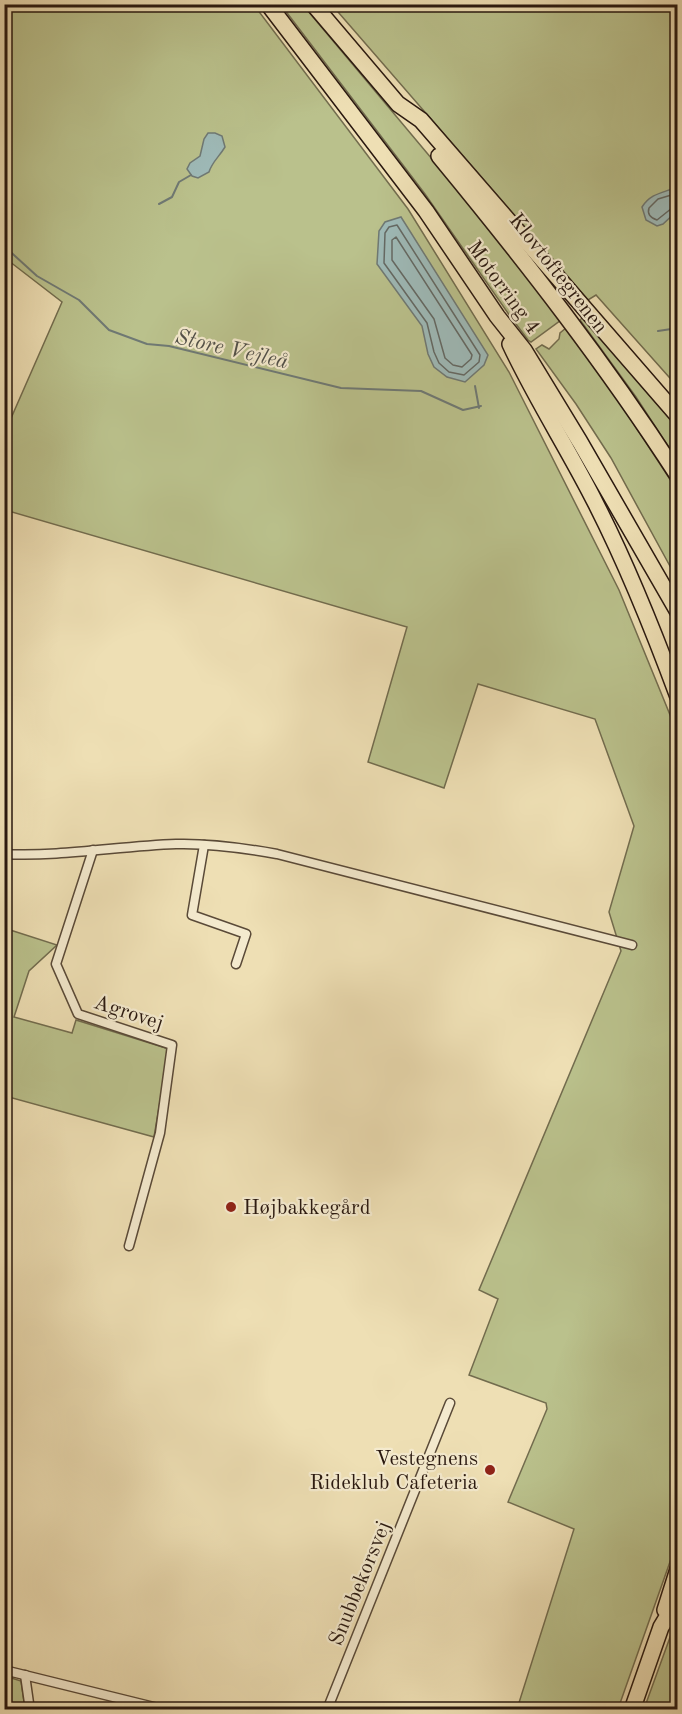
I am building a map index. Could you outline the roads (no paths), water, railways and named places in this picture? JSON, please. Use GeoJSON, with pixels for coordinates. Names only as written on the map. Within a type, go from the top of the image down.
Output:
{"type":"FeatureCollection","features":[{"type":"Feature","properties":{"kind":"highway","name":"Motorring 4"},"geometry":{"type":"LineString","coordinates":[[268,4],[426,211],[497,316],[524,350],[574,431],[678,612]]}},
{"type":"Feature","properties":{"kind":"highway","name":"Motorring 4"},"geometry":{"type":"LineString","coordinates":[[313,4],[398,104],[421,120],[678,416]]}},
{"type":"Feature","properties":{"kind":"highway","name":"Klovtoftegrenen"},"geometry":{"type":"LineString","coordinates":[[398,104],[414,127],[506,237],[576,328],[619,387],[678,476]]}},
{"type":"Feature","properties":{"kind":"highway"},"geometry":{"type":"LineString","coordinates":[[497,316],[612,538],[647,616],[678,698]]}},
{"type":"Feature","properties":{"kind":"highway"},"geometry":{"type":"LineString","coordinates":[[632,1710],[662,1627],[668,1596],[678,1569]]}},
{"type":"Feature","properties":{"kind":"highway"},"geometry":{"type":"LineString","coordinates":[[662,1627],[678,1599]]}},
{"type":"Feature","properties":{"kind":"street"},"geometry":{"type":"LineString","coordinates":[[4,854],[177,844],[277,854],[632,945]]}},
{"type":"Feature","properties":{"kind":"street"},"geometry":{"type":"LineString","coordinates":[[204,845],[192,915],[246,933],[236,964]]}},
{"type":"Feature","properties":{"kind":"street","name":"Agrovej"},"geometry":{"type":"LineString","coordinates":[[93,850],[56,964],[78,1014],[172,1045],[160,1133],[129,1246]]}},
{"type":"Feature","properties":{"kind":"street","name":"Snubbekorsvej"},"geometry":{"type":"LineString","coordinates":[[327,1710],[450,1403]]}},
{"type":"Feature","properties":{"kind":"street"},"geometry":{"type":"LineString","coordinates":[[4,1670],[166,1710]]}},
{"type":"Feature","properties":{"kind":"street"},"geometry":{"type":"LineString","coordinates":[[25,1676],[30,1710]]}},
{"type":"Feature","properties":{"kind":"water"},"geometry":{"type":"Polygon","coordinates":[[[208,133],[222,136],[225,147],[209,172],[198,178],[192,176],[187,169],[190,163],[200,156],[204,139],[208,133]]]}},
{"type":"Feature","properties":{"kind":"water"},"geometry":{"type":"Polygon","coordinates":[[[677,187],[677,211],[663,224],[657,226],[646,220],[642,207],[646,202],[658,194],[677,187]]]}},
{"type":"Feature","properties":{"kind":"water"},"geometry":{"type":"Polygon","coordinates":[[[401,217],[488,355],[484,365],[465,382],[447,377],[434,367],[428,354],[422,326],[377,264],[379,231],[385,222],[401,217]]]}},
{"type":"Feature","properties":{"kind":"waterway"},"geometry":{"type":"LineString","coordinates":[[159,204],[172,197],[179,182],[191,175]]}},
{"type":"Feature","properties":{"kind":"waterway","name":"Store Vejleå"},"geometry":{"type":"LineString","coordinates":[[4,246],[37,276],[79,300],[109,330],[147,344],[169,346],[341,388],[421,391],[463,410],[481,406]]}},
{"type":"Feature","properties":{"kind":"waterway","name":"Store Vejleå"},"geometry":{"type":"LineString","coordinates":[[658,331],[678,328]]}},
{"type":"Feature","properties":{"kind":"waterway"},"geometry":{"type":"LineString","coordinates":[[475,386],[479,408]]}},
{"type":"Feature","properties":{"kind":"place","name":"Højbakkegård"},"geometry":{"type":"Point","coordinates":[231,1207]}},
{"type":"Feature","properties":{"kind":"place","name":"Vestegnens Rideklub Cafeteria"},"geometry":{"type":"Point","coordinates":[490,1470]}}]}
